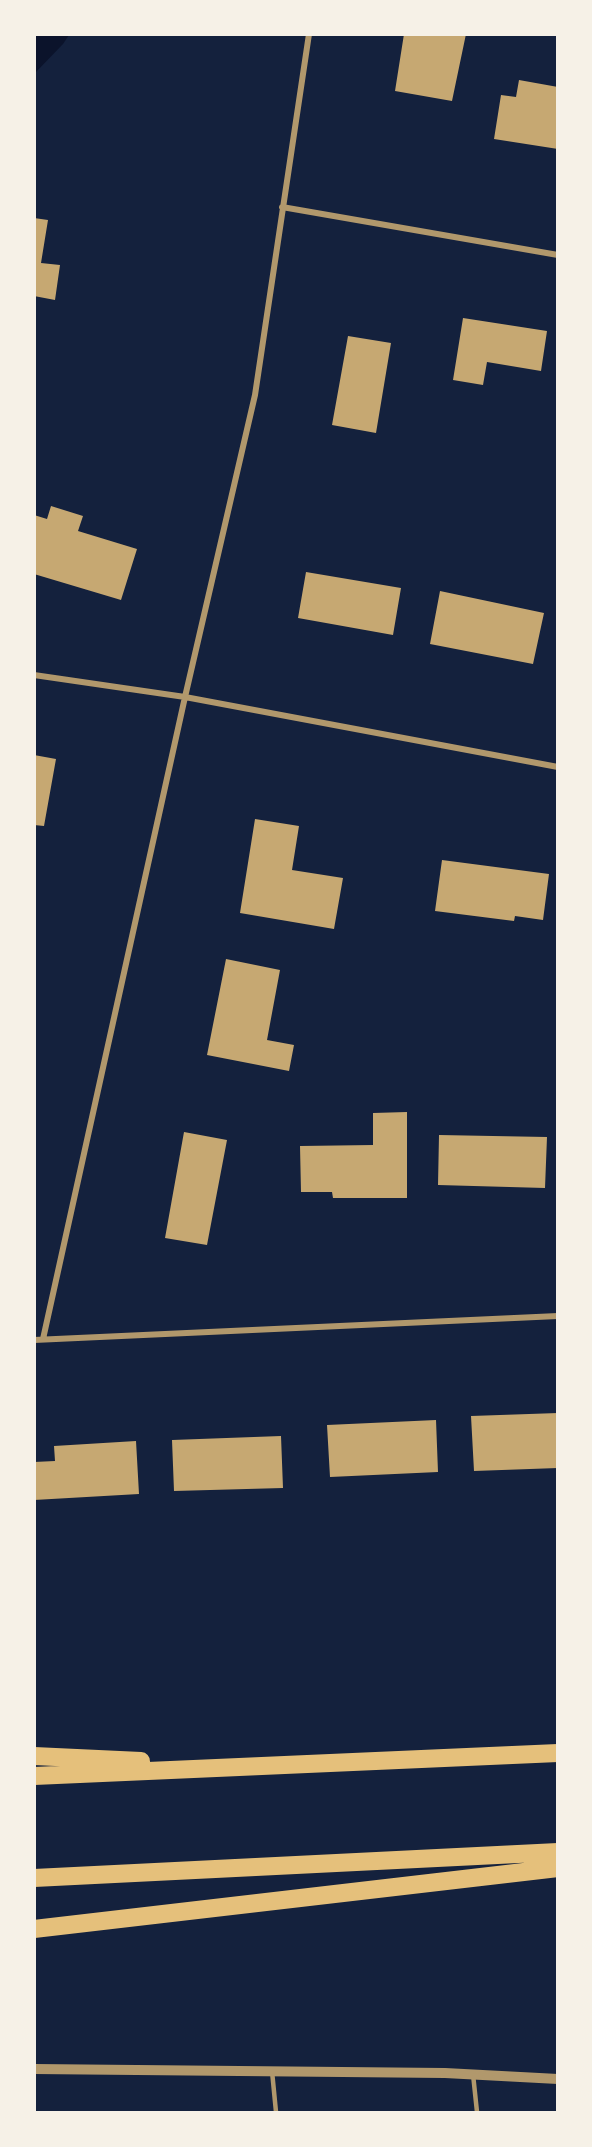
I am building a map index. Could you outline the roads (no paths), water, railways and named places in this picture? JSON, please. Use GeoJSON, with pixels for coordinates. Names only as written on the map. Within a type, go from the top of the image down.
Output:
{"type":"FeatureCollection","features":[{"type":"Feature","properties":{"kind":"highway"},"geometry":{"type":"LineString","coordinates":[[34,1776],[558,1753]]}},
{"type":"Feature","properties":{"kind":"highway"},"geometry":{"type":"LineString","coordinates":[[34,1756],[266,1766]]}},
{"type":"Feature","properties":{"kind":"highway"},"geometry":{"type":"LineString","coordinates":[[34,1878],[558,1852]]}},
{"type":"Feature","properties":{"kind":"highway"},"geometry":{"type":"LineString","coordinates":[[34,1929],[558,1868]]}},
{"type":"Feature","properties":{"kind":"street"},"geometry":{"type":"LineString","coordinates":[[43,1339],[185,697],[255,394],[309,34]]}},
{"type":"Feature","properties":{"kind":"street"},"geometry":{"type":"LineString","coordinates":[[282,207],[558,255]]}},
{"type":"Feature","properties":{"kind":"street"},"geometry":{"type":"LineString","coordinates":[[34,675],[185,697],[558,767]]}},
{"type":"Feature","properties":{"kind":"street"},"geometry":{"type":"LineString","coordinates":[[34,1340],[558,1316]]}},
{"type":"Feature","properties":{"kind":"street"},"geometry":{"type":"LineString","coordinates":[[34,2069],[473,2074],[558,2079]]}},
{"type":"Feature","properties":{"kind":"lane"},"geometry":{"type":"LineString","coordinates":[[272,2071],[276,2112]]}},
{"type":"Feature","properties":{"kind":"lane"},"geometry":{"type":"LineString","coordinates":[[473,2074],[477,2112]]}},
{"type":"Feature","properties":{"kind":"water"},"geometry":{"type":"Polygon","coordinates":[[[35,34],[69,35],[35,73],[35,34]]]}}]}
